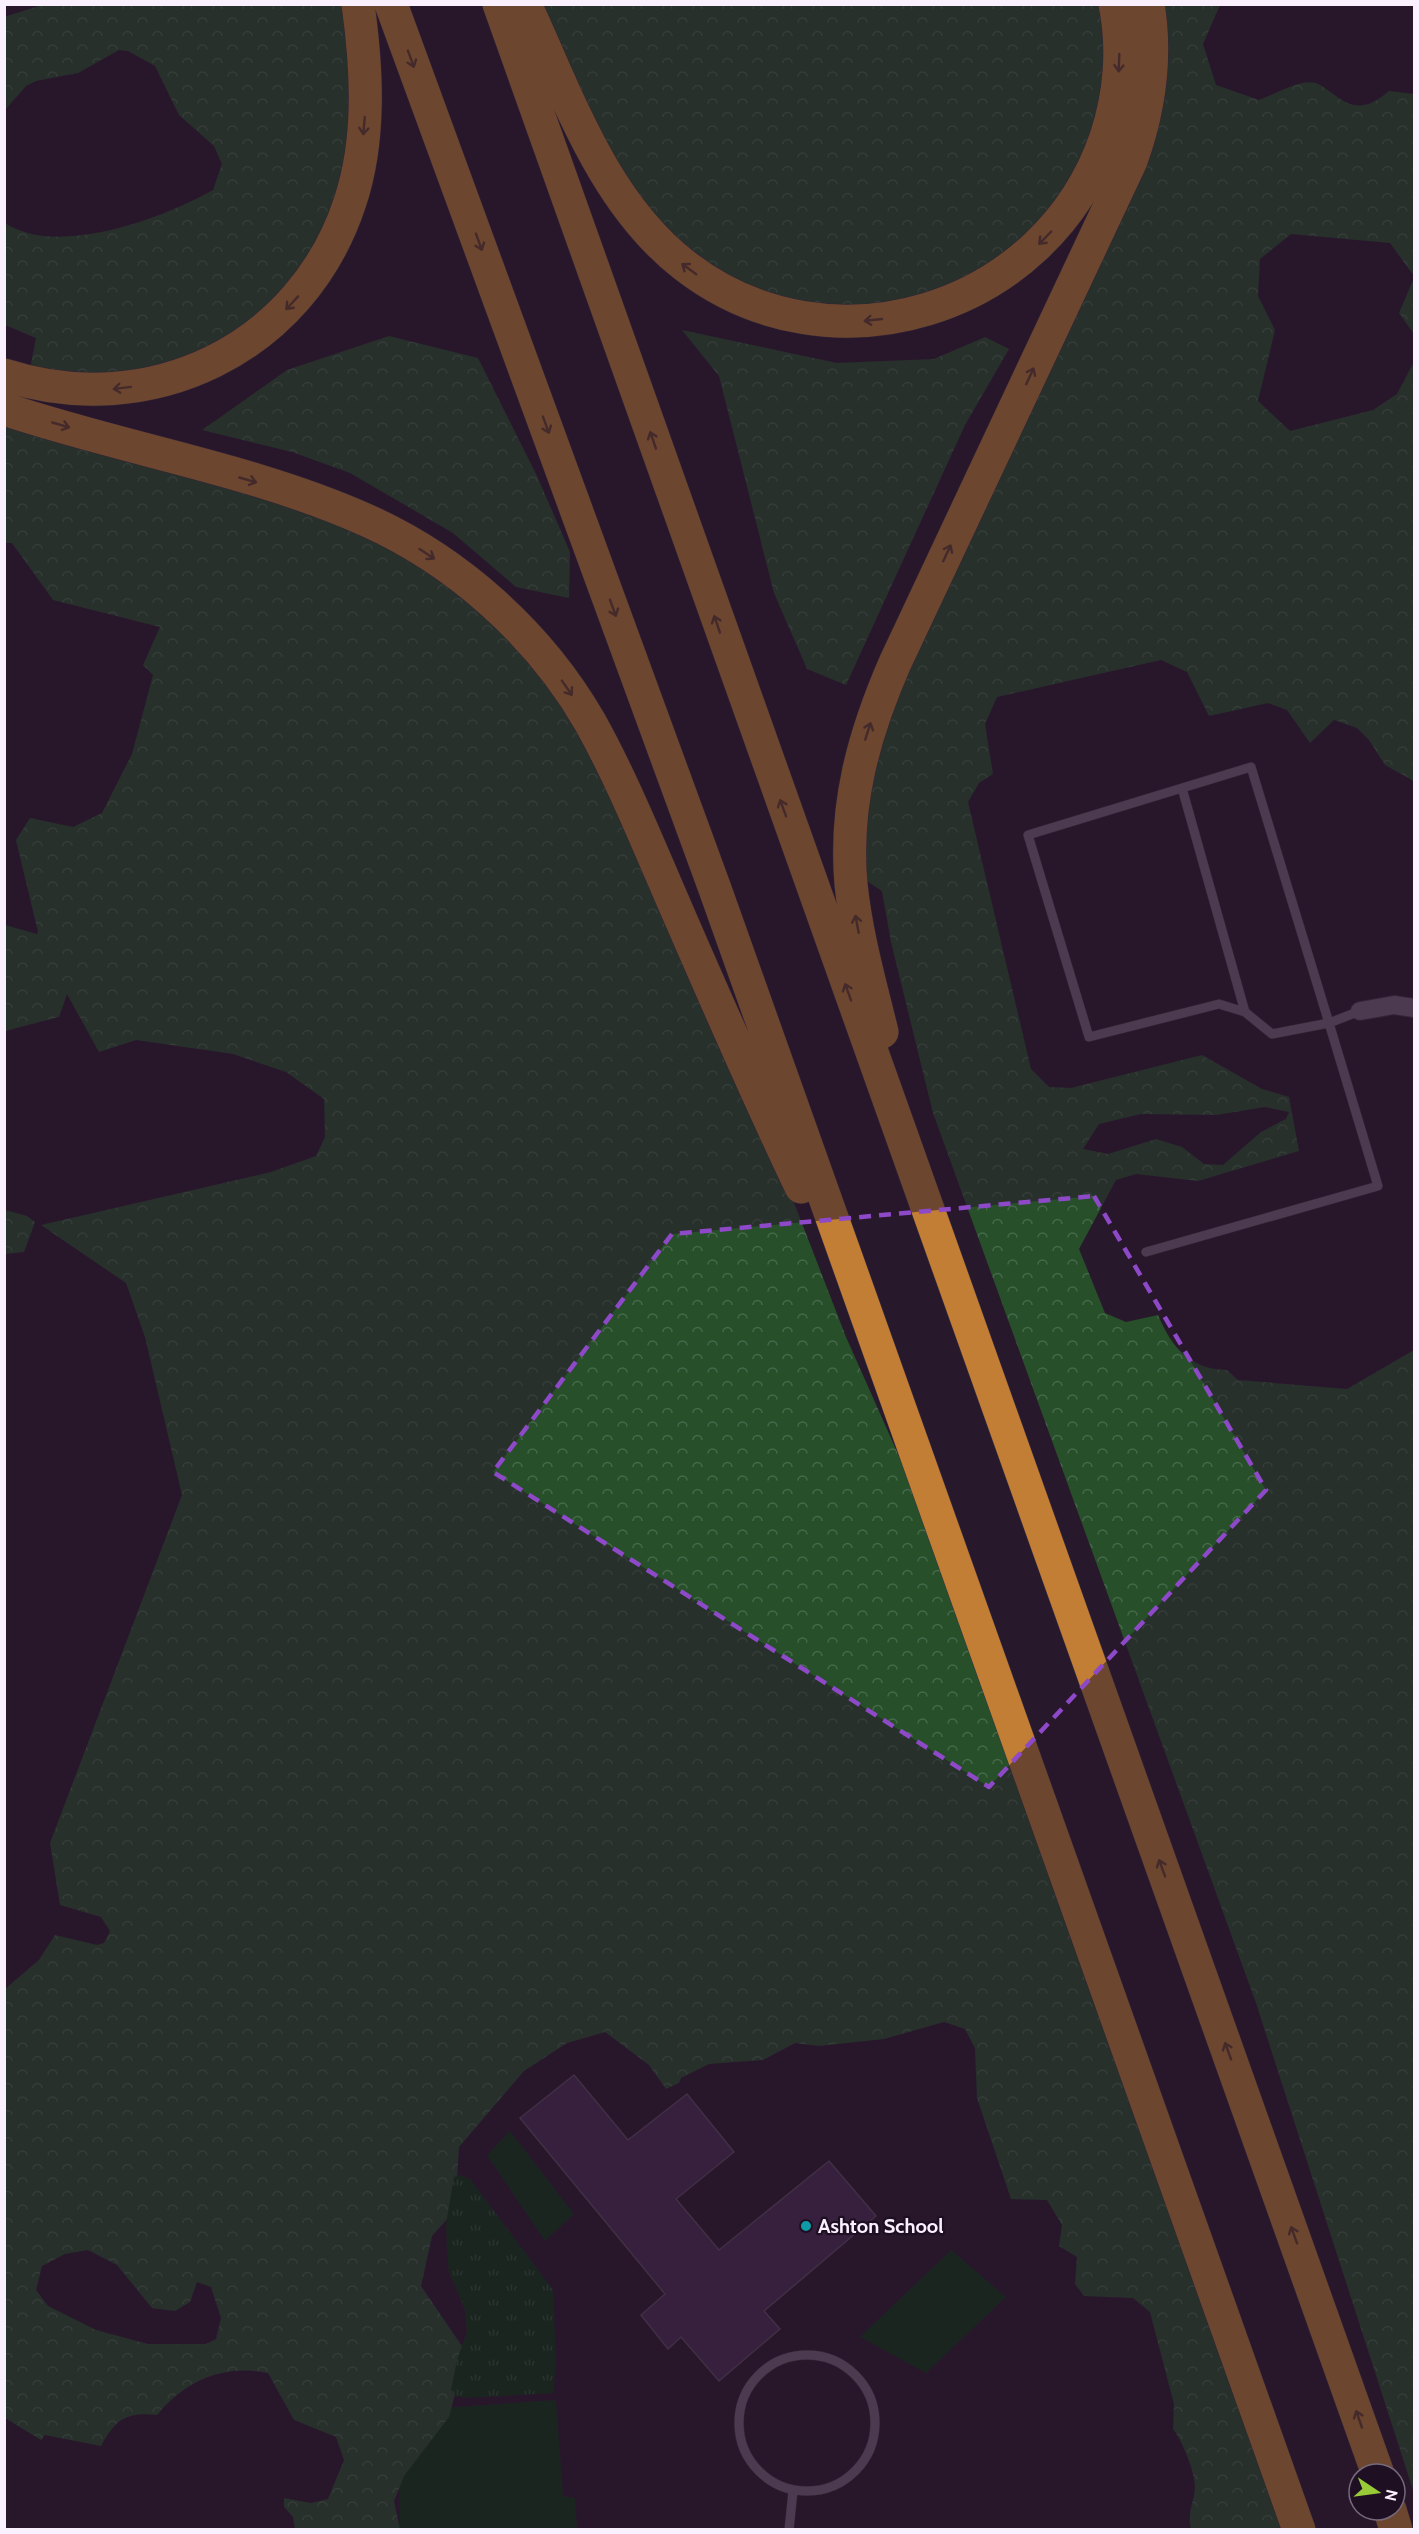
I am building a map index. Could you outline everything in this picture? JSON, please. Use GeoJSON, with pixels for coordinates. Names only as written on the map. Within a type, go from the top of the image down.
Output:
{"type":"FeatureCollection","features":[{"type":"Feature","properties":{"kind":"highway"},"geometry":{"type":"LineString","coordinates":[[4,375],[44,386],[84,390],[123,388],[159,382],[193,371],[228,355],[281,315],[325,259],[343,223],[356,182],[363,137],[365,93],[358,4]]}},
{"type":"Feature","properties":{"kind":"highway"},"geometry":{"type":"LineString","coordinates":[[391,4],[660,737],[1299,2529]]}},
{"type":"Feature","properties":{"kind":"highway"},"geometry":{"type":"LineString","coordinates":[[499,4],[917,1185],[1374,2462]]}},
{"type":"Feature","properties":{"kind":"highway"},"geometry":{"type":"LineString","coordinates":[[525,4],[606,176],[634,216],[654,239],[702,278],[743,300],[794,316],[851,322],[906,315],[962,297],[986,284],[1030,253],[1065,217],[1092,173],[1112,118],[1120,62],[1115,4]]}},
{"type":"Feature","properties":{"kind":"highway"},"geometry":{"type":"LineString","coordinates":[[917,1185],[856,917],[851,884],[850,823],[858,766],[874,714],[895,663],[1131,161],[1140,136],[1150,88],[1151,35],[1148,4]]}},
{"type":"Feature","properties":{"kind":"highway"},"geometry":{"type":"LineString","coordinates":[[4,409],[289,492],[369,521],[428,554],[463,579],[499,610],[534,645],[571,693],[604,749],[755,1090],[873,1336]]}},
{"type":"Feature","properties":{"kind":"street"},"geometry":{"type":"LineString","coordinates":[[1360,1011],[1394,1005],[1414,1008]]}},
{"type":"Feature","properties":{"kind":"lane"},"geometry":{"type":"LineString","coordinates":[[1146,1252],[1378,1186],[1329,1023],[1251,767],[1028,834],[1089,1037],[1219,1004],[1245,1012],[1272,1034],[1329,1023],[1360,1011]]}},
{"type":"Feature","properties":{"kind":"lane"},"geometry":{"type":"LineString","coordinates":[[1182,788],[1245,1012]]}},
{"type":"Feature","properties":{"kind":"lane"},"geometry":{"type":"LineString","coordinates":[[813,2355],[835,2361],[855,2374],[868,2393],[874,2414],[874,2436],[866,2457],[853,2474],[835,2486],[814,2492],[793,2491],[772,2483],[756,2469],[743,2450],[738,2427],[741,2404],[752,2383],[768,2366],[790,2357],[813,2355]]}},
{"type":"Feature","properties":{"kind":"lane"},"geometry":{"type":"LineString","coordinates":[[789,2529],[793,2491]]}},
{"type":"Feature","properties":{"kind":"highlighted area"},"geometry":{"type":"Polygon","coordinates":[[[1094,1196],[1266,1490],[989,1787],[493,1472],[672,1234],[1094,1196]]]}},
{"type":"Feature","properties":{"kind":"green space"},"geometry":{"type":"Polygon","coordinates":[[[45,4],[353,5],[356,150],[310,272],[193,367],[28,379],[36,338],[5,325],[5,223],[27,233],[53,237],[110,230],[167,212],[213,190],[222,164],[214,146],[179,115],[155,66],[128,51],[119,50],[78,73],[36,81],[26,86],[5,110],[4,17],[45,4]]]}},
{"type":"Feature","properties":{"kind":"green space"},"geometry":{"type":"Polygon","coordinates":[[[528,5],[1109,5],[1108,93],[1065,213],[936,306],[793,314],[631,215],[528,5]]]}},
{"type":"Feature","properties":{"kind":"green space"},"geometry":{"type":"Polygon","coordinates":[[[1143,5],[1220,5],[1203,44],[1216,85],[1259,100],[1295,85],[1309,82],[1318,84],[1347,103],[1361,106],[1389,91],[1414,94],[1414,276],[1390,243],[1291,234],[1260,259],[1258,296],[1275,330],[1258,401],[1290,431],[1373,410],[1397,394],[1414,362],[1414,784],[1412,780],[1385,765],[1369,740],[1357,728],[1334,720],[1310,743],[1287,710],[1268,703],[1209,716],[1187,672],[1161,660],[997,697],[985,724],[993,774],[979,783],[968,802],[1031,1069],[1049,1087],[1071,1088],[1202,1055],[1262,1089],[1289,1097],[1299,1151],[1198,1181],[1136,1174],[1116,1180],[1079,1249],[1105,1313],[1126,1322],[1158,1315],[1169,1337],[1184,1354],[1203,1366],[1227,1370],[1238,1380],[1347,1389],[1414,1350],[1414,2493],[1407,2471],[1407,2462],[1404,2462],[1256,2003],[933,1113],[891,942],[882,891],[845,867],[848,789],[1125,164],[1143,5]],[[1265,1107],[1216,1115],[1141,1114],[1099,1124],[1083,1149],[1108,1154],[1156,1139],[1182,1147],[1204,1164],[1223,1165],[1261,1132],[1286,1119],[1289,1112],[1265,1107]]]}},
{"type":"Feature","properties":{"kind":"green space"},"geometry":{"type":"Polygon","coordinates":[[[1414,278],[1414,334],[1399,313],[1414,278]]]}},
{"type":"Feature","properties":{"kind":"green space"},"geometry":{"type":"Polygon","coordinates":[[[682,330],[837,363],[934,359],[985,337],[1009,349],[965,425],[846,685],[807,669],[774,593],[719,376],[682,330]]]}},
{"type":"Feature","properties":{"kind":"green space"},"geometry":{"type":"Polygon","coordinates":[[[389,336],[478,358],[537,476],[570,552],[569,598],[516,587],[453,533],[350,473],[292,452],[202,430],[287,370],[389,336]]]}},
{"type":"Feature","properties":{"kind":"green space"},"geometry":{"type":"Polygon","coordinates":[[[5,407],[383,525],[550,668],[750,1089],[846,1337],[947,1564],[1293,2529],[1191,2529],[1190,2512],[1195,2487],[1193,2473],[1173,2429],[1174,2404],[1150,2312],[1133,2298],[1084,2296],[1075,2284],[1077,2257],[1059,2246],[1062,2225],[1047,2200],[1011,2199],[977,2098],[975,2048],[965,2029],[944,2022],[884,2039],[819,2046],[795,2043],[763,2060],[709,2064],[681,2078],[679,2083],[666,2089],[649,2065],[605,2032],[567,2043],[524,2071],[459,2147],[455,2210],[432,2236],[421,2286],[466,2352],[449,2417],[404,2476],[394,2501],[400,2529],[295,2529],[293,2517],[284,2507],[284,2498],[311,2503],[328,2499],[344,2460],[336,2437],[294,2420],[268,2373],[236,2371],[221,2373],[193,2384],[180,2392],[157,2415],[137,2415],[123,2419],[112,2429],[101,2446],[45,2435],[41,2440],[5,2418],[5,1989],[39,1960],[55,1935],[97,1945],[104,1943],[110,1931],[101,1917],[60,1905],[50,1843],[182,1495],[145,1337],[126,1283],[41,1225],[271,1172],[316,1156],[325,1137],[324,1099],[286,1072],[233,1054],[136,1040],[99,1052],[67,994],[59,1017],[5,1031],[5,925],[37,934],[38,932],[16,840],[30,818],[73,827],[102,813],[132,754],[153,675],[143,665],[160,627],[53,600],[12,543],[5,543],[5,407]],[[88,2250],[65,2254],[42,2266],[36,2290],[48,2306],[96,2330],[148,2344],[206,2344],[216,2339],[221,2318],[211,2287],[197,2282],[190,2302],[175,2311],[152,2308],[117,2265],[88,2250]]]}},
{"type":"Feature","properties":{"kind":"green space"},"geometry":{"type":"Polygon","coordinates":[[[5,1210],[27,1216],[35,1222],[24,1252],[5,1254],[5,1210]]]}},
{"type":"Feature","properties":{"kind":"green space"},"geometry":{"type":"Polygon","coordinates":[[[510,2131],[574,2214],[545,2241],[487,2155],[510,2131]]]}},
{"type":"Feature","properties":{"kind":"green space"},"geometry":{"type":"Polygon","coordinates":[[[460,2175],[470,2179],[553,2290],[556,2360],[553,2393],[466,2398],[456,2396],[451,2390],[457,2360],[467,2332],[465,2310],[449,2272],[447,2251],[446,2224],[454,2177],[460,2175]]]}},
{"type":"Feature","properties":{"kind":"green space"},"geometry":{"type":"Polygon","coordinates":[[[951,2250],[1006,2297],[926,2373],[860,2337],[951,2250]]]}},
{"type":"Feature","properties":{"kind":"green space"},"geometry":{"type":"Polygon","coordinates":[[[556,2400],[563,2496],[575,2498],[577,2529],[400,2529],[397,2411],[556,2400]]]}},
{"type":"Feature","properties":{"kind":"building","name":"Ashton School"},"geometry":{"type":"Polygon","coordinates":[[[574,2075],[628,2140],[687,2094],[734,2152],[676,2199],[719,2250],[829,2161],[876,2216],[764,2311],[780,2329],[719,2381],[681,2337],[668,2349],[641,2315],[665,2294],[520,2118],[574,2075]]]}},
{"type":"Feature","properties":{"kind":"place","name":"Ashton School"},"geometry":{"type":"Point","coordinates":[806,2226]}}]}
